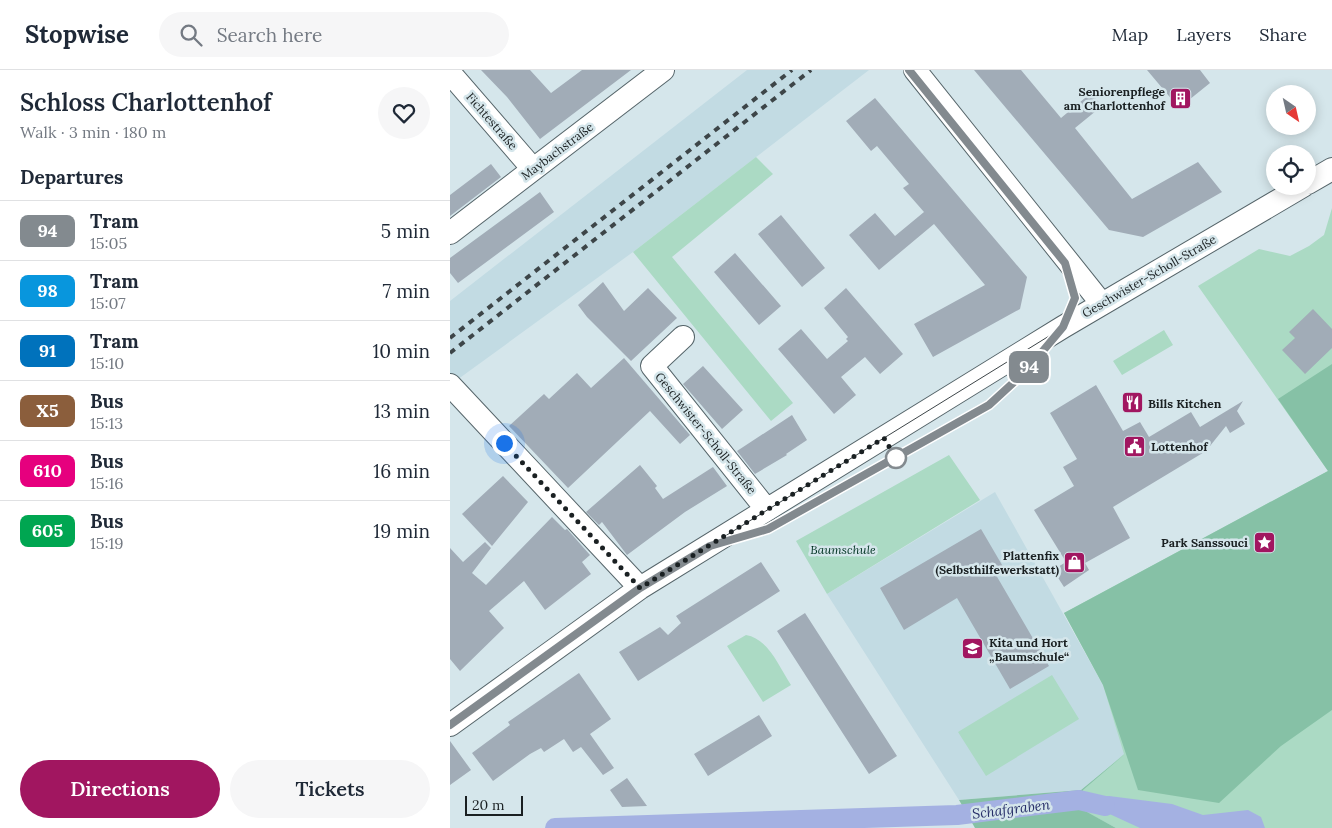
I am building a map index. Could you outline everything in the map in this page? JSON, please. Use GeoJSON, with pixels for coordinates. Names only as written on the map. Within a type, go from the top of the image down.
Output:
{"type":"FeatureCollection","features":[{"type":"Feature","properties":{"kind":"street","name":"Maybachstraße"},"geometry":{"type":"LineString","coordinates":[[450,233],[663,70]]}},
{"type":"Feature","properties":{"kind":"street"},"geometry":{"type":"LineString","coordinates":[[915,70],[1102,304]]}},
{"type":"Feature","properties":{"kind":"street","name":"Fichtestraße"},"geometry":{"type":"LineString","coordinates":[[450,73],[533,169]]}},
{"type":"Feature","properties":{"kind":"street"},"geometry":{"type":"LineString","coordinates":[[1316,178],[1332,169]]}},
{"type":"Feature","properties":{"kind":"street","name":"Geschwister-Scholl-Straße"},"geometry":{"type":"LineString","coordinates":[[450,725],[640,588],[1102,304],[1288,195]]}},
{"type":"Feature","properties":{"kind":"street","name":"Geschwister-Scholl-Straße"},"geometry":{"type":"LineString","coordinates":[[683,337],[652,366],[767,510]]}},
{"type":"Feature","properties":{"kind":"street"},"geometry":{"type":"LineString","coordinates":[[450,385],[640,588]]}},
{"type":"Feature","properties":{"kind":"shaded area"},"geometry":{"type":"Polygon","coordinates":[[[747,70],[869,70],[633,252],[450,385],[450,301],[747,70]]]}},
{"type":"Feature","properties":{"kind":"shaded area","name":"Kita und Hort „Baumschule“"},"geometry":{"type":"Polygon","coordinates":[[[995,492],[1103,685],[1125,754],[1081,790],[959,800],[827,594],[995,492]]]}},
{"type":"Feature","properties":{"kind":"green space"},"geometry":{"type":"Polygon","coordinates":[[[756,157],[773,174],[672,257],[793,403],[771,421],[633,252],[756,157]]]}},
{"type":"Feature","properties":{"kind":"green space","name":"Park Sanssouci"},"geometry":{"type":"Polygon","coordinates":[[[1332,208],[1332,828],[1116,828],[1077,807],[1082,790],[1124,754],[1103,685],[1064,613],[1328,471],[1198,286],[1259,249],[1290,256],[1309,246],[1324,235],[1332,208]]]}},
{"type":"Feature","properties":{"kind":"green space"},"geometry":{"type":"Polygon","coordinates":[[[1164,330],[1173,345],[1122,375],[1113,361],[1164,330]]]}},
{"type":"Feature","properties":{"kind":"green space","name":"Park Sanssouci"},"geometry":{"type":"Polygon","coordinates":[[[1332,364],[1332,710],[1281,746],[1219,803],[1138,790],[1103,685],[1064,613],[1328,471],[1278,399],[1332,364]]]}},
{"type":"Feature","properties":{"kind":"green space","name":"Baumschule"},"geometry":{"type":"Polygon","coordinates":[[[949,455],[980,500],[827,594],[796,541],[949,455]]]}},
{"type":"Feature","properties":{"kind":"green space"},"geometry":{"type":"Polygon","coordinates":[[[746,635],[761,642],[767,648],[778,662],[791,685],[763,702],[727,646],[746,635]]]}},
{"type":"Feature","properties":{"kind":"green space"},"geometry":{"type":"Polygon","coordinates":[[[1052,675],[1079,719],[986,776],[958,732],[1052,675]]]}},
{"type":"Feature","properties":{"kind":"green space"},"geometry":{"type":"Polygon","coordinates":[[[1125,754],[1083,790],[1078,807],[1116,828],[975,828],[959,800],[1081,790],[1125,754]]]}},
{"type":"Feature","properties":{"kind":"water"},"geometry":{"type":"Polygon","coordinates":[[[1109,796],[1172,804],[1203,815],[1248,810],[1261,817],[1265,828],[1140,828],[1079,800],[1109,796]]]}},
{"type":"Feature","properties":{"kind":"building"},"geometry":{"type":"Polygon","coordinates":[[[481,70],[530,70],[551,93],[582,70],[631,70],[540,139],[507,97],[481,70]]]}},
{"type":"Feature","properties":{"kind":"building"},"geometry":{"type":"Polygon","coordinates":[[[974,70],[1021,70],[1061,118],[1091,93],[1102,106],[1075,128],[1132,199],[1198,162],[1222,192],[1143,237],[1109,230],[974,70]]]}},
{"type":"Feature","properties":{"kind":"building","name":"Seniorenpflege am Charlottenhof"},"geometry":{"type":"Polygon","coordinates":[[[1147,70],[1200,70],[1210,83],[1179,108],[1147,70]]]}},
{"type":"Feature","properties":{"kind":"building"},"geometry":{"type":"Polygon","coordinates":[[[875,98],[1027,277],[1020,309],[933,357],[914,324],[985,285],[934,224],[879,270],[849,235],[875,213],[895,236],[924,212],[903,188],[909,184],[877,146],[871,151],[846,121],[875,98]]]}},
{"type":"Feature","properties":{"kind":"building"},"geometry":{"type":"Polygon","coordinates":[[[491,164],[501,177],[450,216],[450,195],[491,164]]]}},
{"type":"Feature","properties":{"kind":"building"},"geometry":{"type":"Polygon","coordinates":[[[540,192],[554,212],[458,283],[450,273],[450,258],[540,192]]]}},
{"type":"Feature","properties":{"kind":"building"},"geometry":{"type":"Polygon","coordinates":[[[781,215],[825,268],[802,287],[758,234],[781,215]]]}},
{"type":"Feature","properties":{"kind":"building"},"geometry":{"type":"Polygon","coordinates":[[[735,253],[781,306],[759,325],[714,272],[735,253]]]}},
{"type":"Feature","properties":{"kind":"building"},"geometry":{"type":"Polygon","coordinates":[[[603,282],[624,311],[648,288],[677,318],[631,361],[587,317],[578,305],[603,282]]]}},
{"type":"Feature","properties":{"kind":"building"},"geometry":{"type":"Polygon","coordinates":[[[846,288],[903,354],[880,374],[865,357],[841,377],[856,395],[834,414],[778,349],[801,329],[827,359],[848,341],[846,339],[848,337],[824,308],[846,288]]]}},
{"type":"Feature","properties":{"kind":"building"},"geometry":{"type":"Polygon","coordinates":[[[1313,309],[1332,329],[1332,348],[1305,374],[1282,350],[1295,338],[1289,332],[1313,309]]]}},
{"type":"Feature","properties":{"kind":"building"},"geometry":{"type":"Polygon","coordinates":[[[624,358],[690,435],[680,444],[650,411],[568,488],[509,426],[544,394],[549,399],[577,373],[591,388],[624,358]]]}},
{"type":"Feature","properties":{"kind":"building"},"geometry":{"type":"Polygon","coordinates":[[[703,366],[743,410],[722,429],[683,384],[703,366]]]}},
{"type":"Feature","properties":{"kind":"building"},"geometry":{"type":"Polygon","coordinates":[[[1096,385],[1123,431],[1140,422],[1149,437],[1191,412],[1200,427],[1243,401],[1237,411],[1245,424],[1230,433],[1226,426],[1206,451],[1113,507],[1130,538],[1085,563],[1089,570],[1064,587],[1053,570],[1066,562],[1034,510],[1074,486],[1063,467],[1077,459],[1050,413],[1096,385]]]}},
{"type":"Feature","properties":{"kind":"building"},"geometry":{"type":"Polygon","coordinates":[[[792,415],[807,440],[787,455],[755,474],[737,451],[792,415]]]}},
{"type":"Feature","properties":{"kind":"building"},"geometry":{"type":"Polygon","coordinates":[[[640,465],[657,486],[655,488],[663,499],[713,467],[727,486],[685,512],[627,555],[602,522],[599,525],[586,512],[640,465]]]}},
{"type":"Feature","properties":{"kind":"building"},"geometry":{"type":"Polygon","coordinates":[[[503,476],[528,502],[492,546],[462,514],[503,476]]]}},
{"type":"Feature","properties":{"kind":"building"},"geometry":{"type":"Polygon","coordinates":[[[552,517],[565,530],[567,529],[590,555],[582,562],[591,574],[545,610],[524,581],[489,611],[504,628],[460,671],[450,659],[450,548],[463,562],[485,542],[491,548],[472,573],[486,585],[552,517]]]}},
{"type":"Feature","properties":{"kind":"building"},"geometry":{"type":"Polygon","coordinates":[[[981,529],[1005,570],[996,575],[1049,666],[1010,689],[957,598],[904,630],[880,588],[981,529]]]}},
{"type":"Feature","properties":{"kind":"building"},"geometry":{"type":"Polygon","coordinates":[[[761,562],[780,591],[638,681],[619,652],[660,627],[668,635],[681,623],[676,616],[761,562]]]}},
{"type":"Feature","properties":{"kind":"building"},"geometry":{"type":"Polygon","coordinates":[[[805,613],[897,756],[869,774],[777,631],[805,613]]]}},
{"type":"Feature","properties":{"kind":"building"},"geometry":{"type":"Polygon","coordinates":[[[579,673],[611,719],[590,734],[614,768],[603,775],[581,747],[573,752],[564,739],[544,752],[541,748],[530,754],[493,781],[472,753],[510,725],[508,722],[579,673]]]}},
{"type":"Feature","properties":{"kind":"building"},"geometry":{"type":"Polygon","coordinates":[[[759,715],[772,736],[708,776],[694,754],[759,715]]]}},
{"type":"Feature","properties":{"kind":"building"},"geometry":{"type":"Polygon","coordinates":[[[450,741],[471,770],[450,785],[450,741]]]}},
{"type":"Feature","properties":{"kind":"building"},"geometry":{"type":"Polygon","coordinates":[[[627,778],[647,806],[622,807],[610,790],[627,778]]]}},
{"type":"Feature","properties":{"kind":"waterway","name":"Schafgraben"},"geometry":{"type":"LineString","coordinates":[[555,828],[957,815],[1079,800],[1105,806]]}},
{"type":"Feature","properties":{"kind":"tram line"},"geometry":{"type":"LineString","coordinates":[[450,725],[640,588],[710,546],[768,529],[989,405],[1026,371],[1063,327],[1075,298],[1065,263],[909,70]]}},
{"type":"Feature","properties":{"kind":"tram line","name":"94"},"geometry":{"type":"LineString","coordinates":[[450,725],[640,588],[710,546],[768,529],[805,510],[989,405],[1026,371],[1063,327],[1075,298],[1065,263],[909,70]]}},
{"type":"Feature","properties":{"kind":"tram line"},"geometry":{"type":"LineString","coordinates":[[722,538],[1054,333]]}},
{"type":"Feature","properties":{"kind":"railway"},"geometry":{"type":"LineString","coordinates":[[450,338],[792,70]]}},
{"type":"Feature","properties":{"kind":"railway"},"geometry":{"type":"LineString","coordinates":[[450,353],[811,70]]}},
{"type":"Feature","properties":{"kind":"place","name":"Seniorenpflege am Charlottenhof"},"geometry":{"type":"Point","coordinates":[1181,98]}},
{"type":"Feature","properties":{"kind":"place","name":"Bills Kitchen"},"geometry":{"type":"Point","coordinates":[1132,403]}},
{"type":"Feature","properties":{"kind":"place","name":"Lottenhof"},"geometry":{"type":"Point","coordinates":[1135,446]}},
{"type":"Feature","properties":{"kind":"place","name":"Park Sanssouci"},"geometry":{"type":"Point","coordinates":[1264,542]}},
{"type":"Feature","properties":{"kind":"place","name":"Plattenfix (Selbsthilfewerkstatt)"},"geometry":{"type":"Point","coordinates":[1075,562]}},
{"type":"Feature","properties":{"kind":"place","name":"Kita und Hort „Baumschule“"},"geometry":{"type":"Point","coordinates":[973,649]}},
{"type":"Feature","properties":{"kind":"route"},"geometry":{"type":"LineString","coordinates":[[504,443],[640,588],[884,438],[896,458]]}}]}
